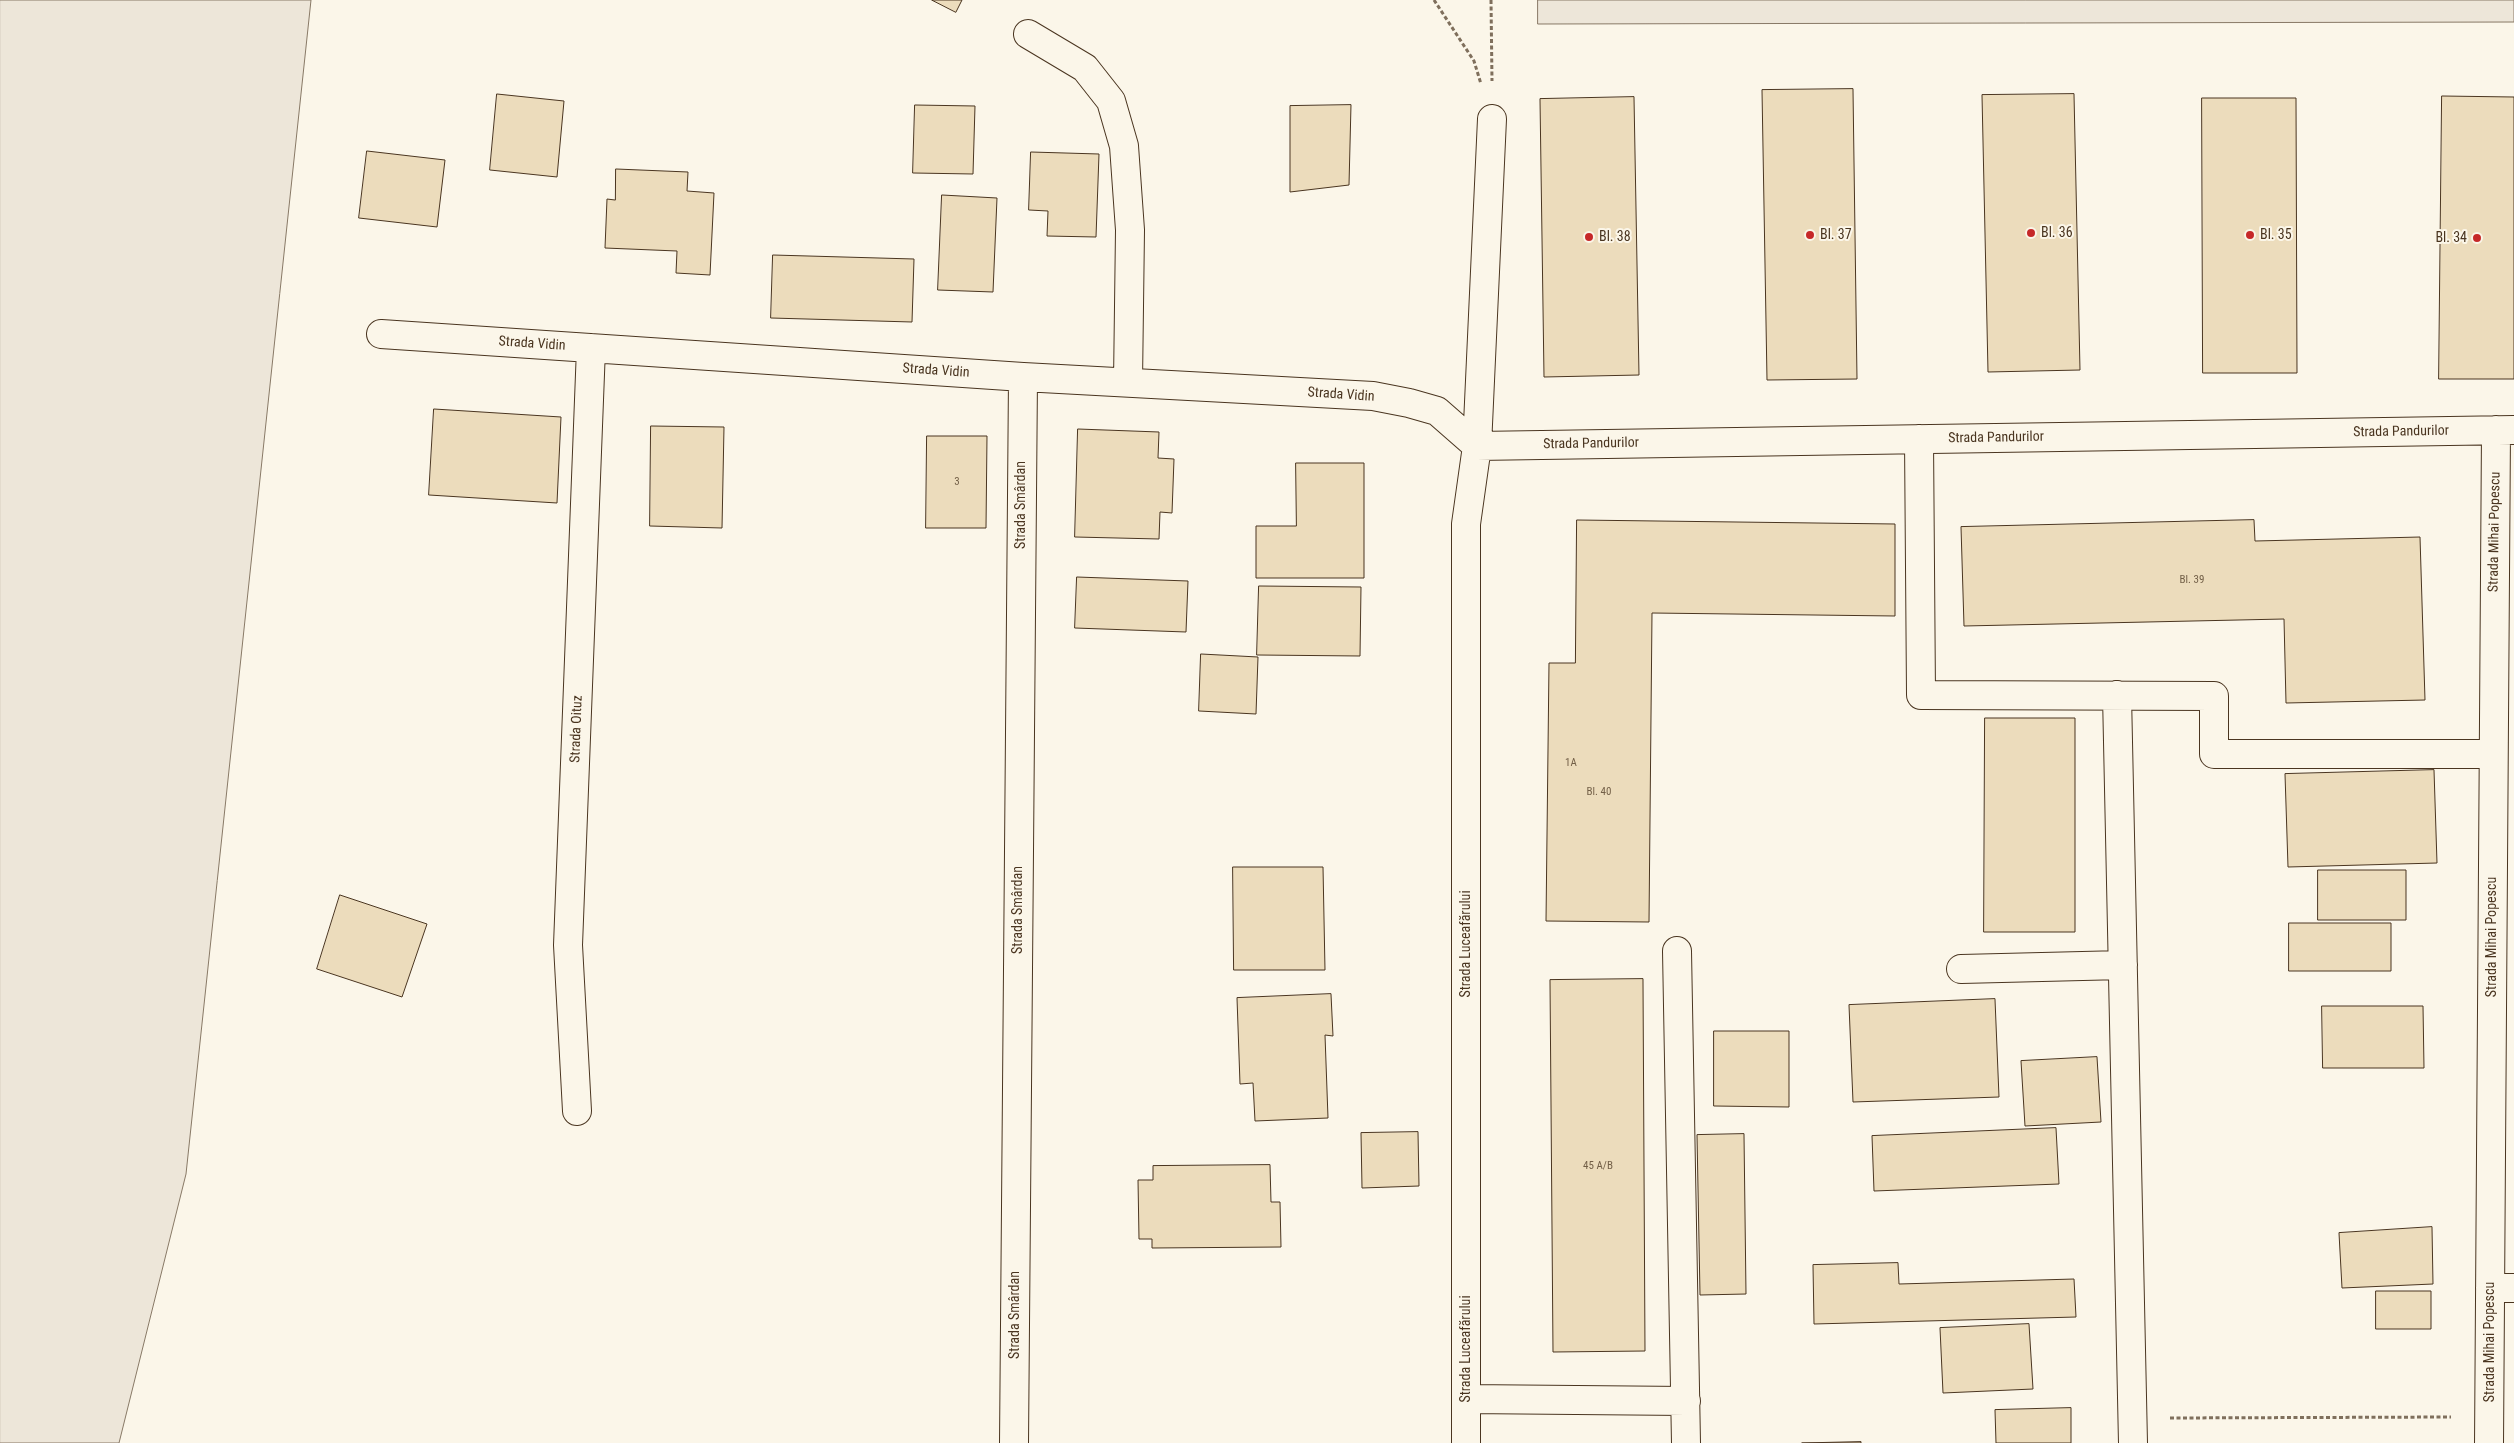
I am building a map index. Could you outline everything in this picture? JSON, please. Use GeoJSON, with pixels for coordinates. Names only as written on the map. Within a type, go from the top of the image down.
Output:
{"type":"FeatureCollection","features":[{"type":"Feature","properties":{"kind":"street"},"geometry":{"type":"LineString","coordinates":[[1028,34],[1085,68],[1111,101],[1124,146],[1130,230],[1128,382]]}},
{"type":"Feature","properties":{"kind":"street","name":"Strada Luceafărului"},"geometry":{"type":"LineString","coordinates":[[1466,1443],[1466,524],[1477,446],[1492,119]]}},
{"type":"Feature","properties":{"kind":"street","name":"Strada Vidin"},"geometry":{"type":"LineString","coordinates":[[381,334],[1023,377],[1373,396],[1437,411],[1477,446]]}},
{"type":"Feature","properties":{"kind":"street","name":"Strada Oituz"},"geometry":{"type":"LineString","coordinates":[[577,1111],[568,946],[591,348]]}},
{"type":"Feature","properties":{"kind":"street","name":"Strada Smârdan"},"geometry":{"type":"LineString","coordinates":[[1014,1443],[1023,377]]}},
{"type":"Feature","properties":{"kind":"street","name":"Strada Pandurilor"},"geometry":{"type":"LineString","coordinates":[[1477,446],[2505,430]]}},
{"type":"Feature","properties":{"kind":"street","name":"Strada Mihai Popescu"},"geometry":{"type":"LineString","coordinates":[[2489,1430],[2502,1288],[2503,1072],[2493,754],[2504,674],[2505,430]]}},
{"type":"Feature","properties":{"kind":"street"},"geometry":{"type":"LineString","coordinates":[[1918,439],[1921,695],[2214,696],[2214,754],[2493,754]]}},
{"type":"Feature","properties":{"kind":"street"},"geometry":{"type":"LineString","coordinates":[[2117,695],[2132,1430]]}},
{"type":"Feature","properties":{"kind":"street"},"geometry":{"type":"LineString","coordinates":[[1677,951],[1686,1443]]}},
{"type":"Feature","properties":{"kind":"street"},"geometry":{"type":"LineString","coordinates":[[1961,969],[2122,965]]}},
{"type":"Feature","properties":{"kind":"street"},"geometry":{"type":"LineString","coordinates":[[1466,1399],[1686,1401]]}},
{"type":"Feature","properties":{"kind":"path"},"geometry":{"type":"LineString","coordinates":[[1434,0],[1474,61],[1492,119]]}},
{"type":"Feature","properties":{"kind":"path"},"geometry":{"type":"LineString","coordinates":[[1491,0],[1492,119]]}},
{"type":"Feature","properties":{"kind":"path"},"geometry":{"type":"LineString","coordinates":[[2132,1430],[2489,1430]]}},
{"type":"Feature","properties":{"kind":"shaded area"},"geometry":{"type":"Polygon","coordinates":[[[0,0],[311,0],[186,1174],[119,1443],[0,1443],[0,0]]]}},
{"type":"Feature","properties":{"kind":"shaded area"},"geometry":{"type":"Polygon","coordinates":[[[1538,0],[2514,0],[2514,22],[1538,24],[1538,0]]]}},
{"type":"Feature","properties":{"kind":"building"},"geometry":{"type":"Polygon","coordinates":[[[932,0],[962,0],[956,12],[932,0]]]}},
{"type":"Feature","properties":{"kind":"building","name":"Bl. 37"},"geometry":{"type":"Polygon","coordinates":[[[1853,89],[1857,379],[1767,380],[1762,90],[1853,89]]]}},
{"type":"Feature","properties":{"kind":"building"},"geometry":{"type":"Polygon","coordinates":[[[497,94],[564,101],[557,177],[490,170],[497,94]]]}},
{"type":"Feature","properties":{"kind":"building","name":"Bl. 36"},"geometry":{"type":"Polygon","coordinates":[[[2074,94],[2080,370],[1988,372],[1982,95],[2074,94]]]}},
{"type":"Feature","properties":{"kind":"building","name":"Bl. 34"},"geometry":{"type":"Polygon","coordinates":[[[2442,96],[2514,97],[2514,379],[2439,379],[2442,96]]]}},
{"type":"Feature","properties":{"kind":"building","name":"Bl. 38"},"geometry":{"type":"Polygon","coordinates":[[[1634,97],[1639,375],[1544,377],[1540,99],[1634,97]]]}},
{"type":"Feature","properties":{"kind":"building","name":"Bl. 35"},"geometry":{"type":"Polygon","coordinates":[[[2202,98],[2296,98],[2297,373],[2203,373],[2202,98]]]}},
{"type":"Feature","properties":{"kind":"building"},"geometry":{"type":"Polygon","coordinates":[[[915,105],[975,106],[973,174],[913,173],[915,105]]]}},
{"type":"Feature","properties":{"kind":"building"},"geometry":{"type":"Polygon","coordinates":[[[1351,105],[1349,185],[1290,192],[1290,106],[1351,105]]]}},
{"type":"Feature","properties":{"kind":"building"},"geometry":{"type":"Polygon","coordinates":[[[367,151],[445,160],[437,227],[359,218],[367,151]]]}},
{"type":"Feature","properties":{"kind":"building"},"geometry":{"type":"Polygon","coordinates":[[[1031,152],[1099,154],[1096,237],[1047,236],[1048,211],[1029,210],[1031,152]]]}},
{"type":"Feature","properties":{"kind":"building"},"geometry":{"type":"Polygon","coordinates":[[[616,169],[688,172],[687,191],[714,193],[710,275],[676,273],[677,251],[605,248],[607,199],[615,200],[616,169]]]}},
{"type":"Feature","properties":{"kind":"building"},"geometry":{"type":"Polygon","coordinates":[[[942,195],[997,198],[993,292],[938,290],[942,195]]]}},
{"type":"Feature","properties":{"kind":"building"},"geometry":{"type":"Polygon","coordinates":[[[773,255],[914,259],[912,322],[771,318],[773,255]]]}},
{"type":"Feature","properties":{"kind":"building"},"geometry":{"type":"Polygon","coordinates":[[[434,409],[561,417],[557,503],[429,495],[434,409]]]}},
{"type":"Feature","properties":{"kind":"building"},"geometry":{"type":"Polygon","coordinates":[[[651,426],[724,427],[722,528],[650,526],[651,426]]]}},
{"type":"Feature","properties":{"kind":"building"},"geometry":{"type":"Polygon","coordinates":[[[1078,429],[1159,432],[1158,458],[1174,459],[1172,513],[1160,512],[1159,539],[1075,537],[1078,429]]]}},
{"type":"Feature","properties":{"kind":"building"},"geometry":{"type":"Polygon","coordinates":[[[927,436],[987,436],[986,528],[926,528],[927,436]]]}},
{"type":"Feature","properties":{"kind":"building"},"geometry":{"type":"Polygon","coordinates":[[[1296,463],[1364,463],[1364,578],[1256,578],[1256,526],[1296,526],[1296,463]]]}},
{"type":"Feature","properties":{"kind":"building"},"geometry":{"type":"Polygon","coordinates":[[[1577,520],[1895,524],[1895,616],[1652,613],[1649,922],[1546,921],[1549,663],[1575,663],[1577,520]]]}},
{"type":"Feature","properties":{"kind":"building"},"geometry":{"type":"Polygon","coordinates":[[[2254,520],[2255,541],[2420,537],[2425,700],[2286,703],[2284,619],[1964,626],[1961,527],[2254,520]]]}},
{"type":"Feature","properties":{"kind":"building"},"geometry":{"type":"Polygon","coordinates":[[[1077,577],[1188,581],[1186,632],[1075,628],[1077,577]]]}},
{"type":"Feature","properties":{"kind":"building"},"geometry":{"type":"Polygon","coordinates":[[[1259,586],[1361,587],[1360,656],[1257,655],[1259,586]]]}},
{"type":"Feature","properties":{"kind":"building"},"geometry":{"type":"Polygon","coordinates":[[[1201,654],[1258,657],[1256,714],[1199,711],[1201,654]]]}},
{"type":"Feature","properties":{"kind":"building"},"geometry":{"type":"Polygon","coordinates":[[[1985,718],[2075,718],[2075,932],[1984,932],[1985,718]]]}},
{"type":"Feature","properties":{"kind":"building"},"geometry":{"type":"Polygon","coordinates":[[[2434,770],[2437,863],[2288,867],[2285,774],[2434,770]]]}},
{"type":"Feature","properties":{"kind":"building"},"geometry":{"type":"Polygon","coordinates":[[[1233,867],[1323,867],[1325,970],[1234,970],[1233,867]]]}},
{"type":"Feature","properties":{"kind":"building"},"geometry":{"type":"Polygon","coordinates":[[[2318,870],[2406,870],[2406,920],[2318,920],[2318,870]]]}},
{"type":"Feature","properties":{"kind":"building"},"geometry":{"type":"Polygon","coordinates":[[[340,895],[427,924],[402,997],[317,969],[340,895]]]}},
{"type":"Feature","properties":{"kind":"building"},"geometry":{"type":"Polygon","coordinates":[[[2289,923],[2391,923],[2391,971],[2289,971],[2289,923]]]}},
{"type":"Feature","properties":{"kind":"building"},"geometry":{"type":"Polygon","coordinates":[[[1643,979],[1645,1351],[1553,1352],[1550,980],[1643,979]]]}},
{"type":"Feature","properties":{"kind":"building"},"geometry":{"type":"Polygon","coordinates":[[[1331,994],[1333,1036],[1325,1035],[1328,1118],[1255,1121],[1253,1083],[1240,1084],[1237,998],[1331,994]]]}},
{"type":"Feature","properties":{"kind":"building"},"geometry":{"type":"Polygon","coordinates":[[[1995,999],[1999,1097],[1853,1102],[1849,1005],[1995,999]]]}},
{"type":"Feature","properties":{"kind":"building"},"geometry":{"type":"Polygon","coordinates":[[[2322,1006],[2423,1006],[2424,1068],[2323,1068],[2322,1006]]]}},
{"type":"Feature","properties":{"kind":"building"},"geometry":{"type":"Polygon","coordinates":[[[1714,1031],[1789,1031],[1789,1107],[1714,1106],[1714,1031]]]}},
{"type":"Feature","properties":{"kind":"building"},"geometry":{"type":"Polygon","coordinates":[[[2097,1057],[2101,1122],[2025,1126],[2021,1061],[2097,1057]]]}},
{"type":"Feature","properties":{"kind":"building"},"geometry":{"type":"Polygon","coordinates":[[[2056,1128],[2059,1184],[1874,1191],[1872,1136],[2056,1128]]]}},
{"type":"Feature","properties":{"kind":"building"},"geometry":{"type":"Polygon","coordinates":[[[1418,1132],[1419,1186],[1362,1188],[1361,1133],[1418,1132]]]}},
{"type":"Feature","properties":{"kind":"building"},"geometry":{"type":"Polygon","coordinates":[[[1744,1134],[1746,1294],[1700,1295],[1697,1135],[1744,1134]]]}},
{"type":"Feature","properties":{"kind":"building"},"geometry":{"type":"Polygon","coordinates":[[[1270,1165],[1271,1202],[1280,1202],[1281,1247],[1152,1248],[1152,1239],[1139,1239],[1138,1180],[1153,1180],[1153,1166],[1270,1165]]]}},
{"type":"Feature","properties":{"kind":"building"},"geometry":{"type":"Polygon","coordinates":[[[2432,1227],[2433,1284],[2342,1288],[2339,1233],[2432,1227]]]}},
{"type":"Feature","properties":{"kind":"building"},"geometry":{"type":"Polygon","coordinates":[[[1898,1263],[1899,1284],[2074,1279],[2076,1317],[1814,1324],[1813,1265],[1898,1263]]]}},
{"type":"Feature","properties":{"kind":"building"},"geometry":{"type":"Polygon","coordinates":[[[2376,1291],[2431,1291],[2431,1329],[2376,1329],[2376,1291]]]}},
{"type":"Feature","properties":{"kind":"building"},"geometry":{"type":"Polygon","coordinates":[[[2029,1324],[2033,1389],[1943,1393],[1940,1328],[2029,1324]]]}},
{"type":"Feature","properties":{"kind":"building"},"geometry":{"type":"Polygon","coordinates":[[[2071,1408],[2071,1443],[1996,1443],[1995,1410],[2071,1408]]]}},
{"type":"Feature","properties":{"kind":"building"},"geometry":{"type":"Polygon","coordinates":[[[1861,1442],[1861,1443],[1802,1443],[1861,1442]]]}},
{"type":"Feature","properties":{"kind":"place","name":"Bl. 36"},"geometry":{"type":"Point","coordinates":[2031,233]}},
{"type":"Feature","properties":{"kind":"place","name":"Bl. 37"},"geometry":{"type":"Point","coordinates":[1810,235]}},
{"type":"Feature","properties":{"kind":"place","name":"Bl. 35"},"geometry":{"type":"Point","coordinates":[2250,235]}},
{"type":"Feature","properties":{"kind":"place","name":"Bl. 38"},"geometry":{"type":"Point","coordinates":[1589,237]}},
{"type":"Feature","properties":{"kind":"place","name":"Bl. 34"},"geometry":{"type":"Point","coordinates":[2477,238]}}]}
